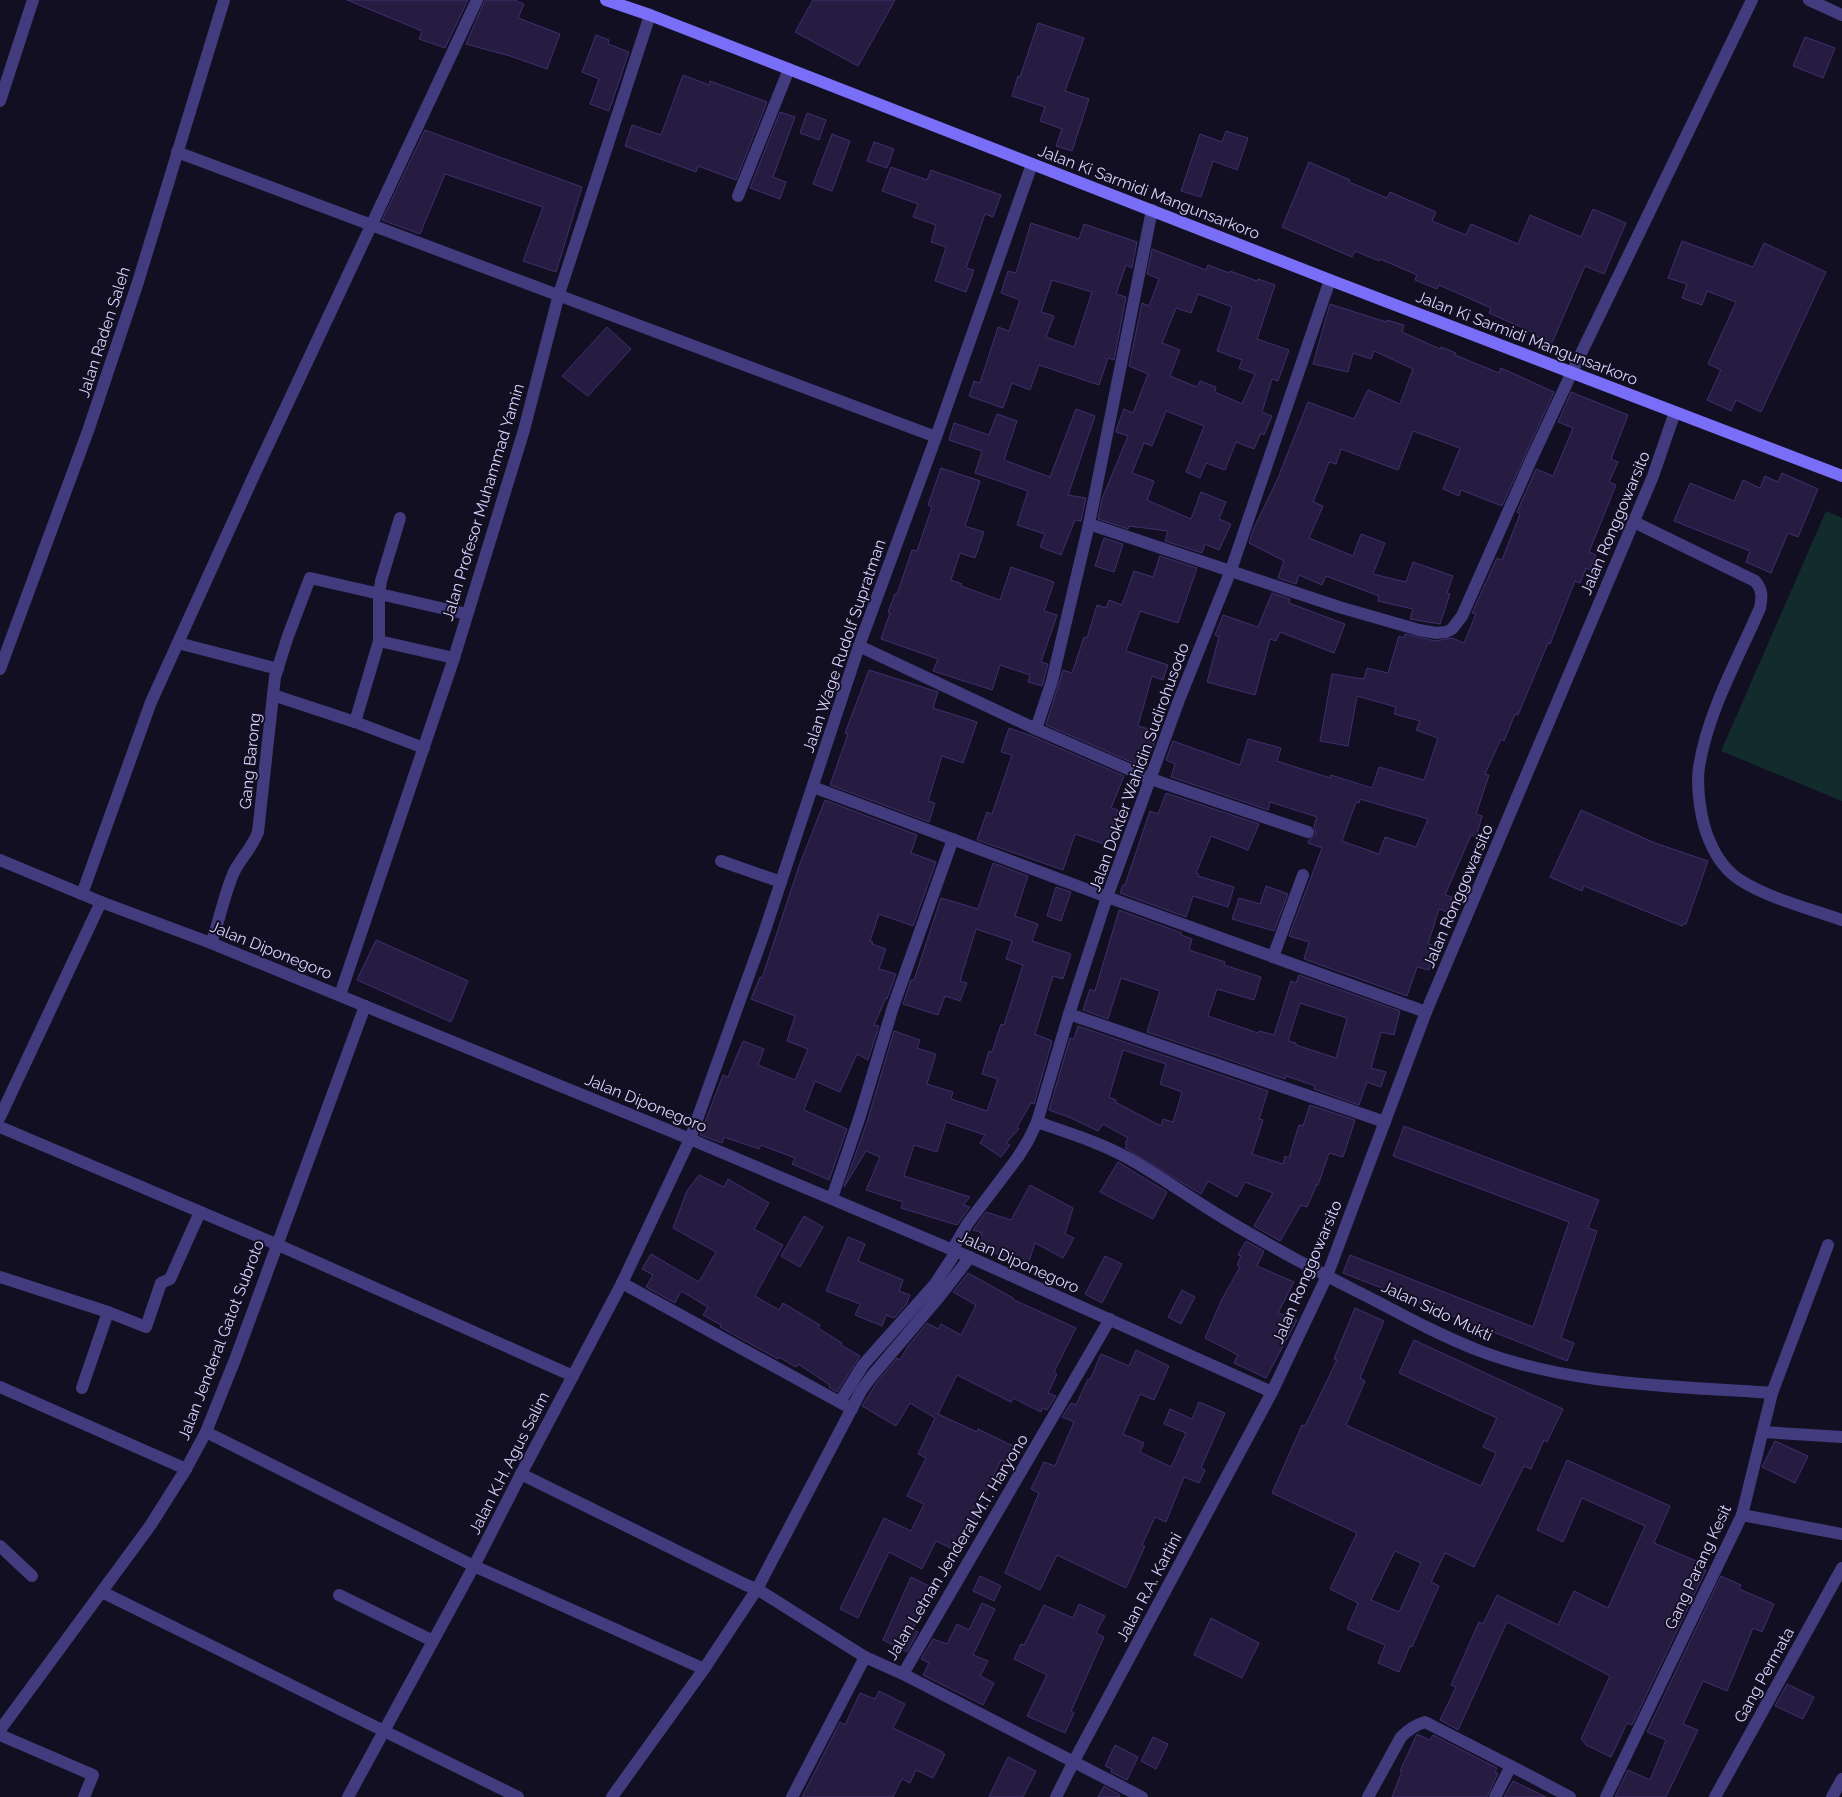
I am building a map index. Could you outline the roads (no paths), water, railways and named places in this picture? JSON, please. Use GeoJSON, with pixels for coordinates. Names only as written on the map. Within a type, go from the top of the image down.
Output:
{"type":"FeatureCollection","features":[{"type":"Feature","properties":{"kind":"main road","name":"Jalan Ki Sarmidi Mangunsarkoro"},"geometry":{"type":"LineString","coordinates":[[606,0],[650,15],[1330,280],[1842,476]]}},
{"type":"Feature","properties":{"kind":"street"},"geometry":{"type":"LineString","coordinates":[[0,101],[33,0]]}},
{"type":"Feature","properties":{"kind":"street","name":"Jalan Raden Saleh"},"geometry":{"type":"LineString","coordinates":[[0,669],[88,432],[138,282],[224,0]]}},
{"type":"Feature","properties":{"kind":"street"},"geometry":{"type":"LineString","coordinates":[[82,894],[151,702],[255,472],[477,0]]}},
{"type":"Feature","properties":{"kind":"street"},"geometry":{"type":"LineString","coordinates":[[1089,524],[1339,606],[1420,630],[1436,633],[1452,629],[1462,616],[1572,372],[1752,0]]}},
{"type":"Feature","properties":{"kind":"street"},"geometry":{"type":"LineString","coordinates":[[1809,0],[1842,15]]}},
{"type":"Feature","properties":{"kind":"street","name":"Jalan Profesor Muhammad Yamin"},"geometry":{"type":"LineString","coordinates":[[340,996],[454,658],[524,430],[559,294],[650,15]]}},
{"type":"Feature","properties":{"kind":"street"},"geometry":{"type":"LineString","coordinates":[[738,196],[789,69]]}},
{"type":"Feature","properties":{"kind":"street"},"geometry":{"type":"LineString","coordinates":[[177,152],[936,437]]}},
{"type":"Feature","properties":{"kind":"street","name":"Jalan Wage Rudolf Supratman"},"geometry":{"type":"LineString","coordinates":[[690,1139],[781,882],[859,646],[936,437],[1032,164]]}},
{"type":"Feature","properties":{"kind":"street"},"geometry":{"type":"LineString","coordinates":[[1036,729],[1052,681],[1089,524],[1152,210]]}},
{"type":"Feature","properties":{"kind":"street","name":"Jalan Dokter Wahidin Sudirohusodo"},"geometry":{"type":"LineString","coordinates":[[612,1797],[704,1669],[753,1587],[846,1405],[863,1365],[960,1254],[968,1223],[1030,1139],[1037,1122],[1069,1014],[1107,897],[1178,700],[1231,570],[1330,280]]}},
{"type":"Feature","properties":{"kind":"street","name":"Jalan Ronggowarsito"},"geometry":{"type":"LineString","coordinates":[[1272,1392],[1326,1276],[1426,1012],[1678,414]]}},
{"type":"Feature","properties":{"kind":"street"},"geometry":{"type":"LineString","coordinates":[[355,722],[379,641],[379,595],[381,581],[400,518]]}},
{"type":"Feature","properties":{"kind":"street"},"geometry":{"type":"LineString","coordinates":[[1634,522],[1755,581],[1760,587],[1762,596],[1760,608],[1712,718],[1699,768],[1700,795],[1705,831],[1717,857],[1738,879],[1764,892],[1842,920]]}},
{"type":"Feature","properties":{"kind":"street","name":"Gang Barong"},"geometry":{"type":"LineString","coordinates":[[211,943],[219,924],[233,874],[241,860],[250,850],[258,832],[273,695],[278,669],[288,636],[310,578],[379,595]]}},
{"type":"Feature","properties":{"kind":"street"},"geometry":{"type":"LineString","coordinates":[[379,595],[467,614]]}},
{"type":"Feature","properties":{"kind":"street"},"geometry":{"type":"LineString","coordinates":[[379,641],[454,658]]}},
{"type":"Feature","properties":{"kind":"street"},"geometry":{"type":"LineString","coordinates":[[178,643],[278,669]]}},
{"type":"Feature","properties":{"kind":"street"},"geometry":{"type":"LineString","coordinates":[[859,646],[1036,729],[1151,779],[1308,832]]}},
{"type":"Feature","properties":{"kind":"street"},"geometry":{"type":"LineString","coordinates":[[273,695],[355,722],[424,748]]}},
{"type":"Feature","properties":{"kind":"street"},"geometry":{"type":"LineString","coordinates":[[813,787],[1107,897],[1426,1012]]}},
{"type":"Feature","properties":{"kind":"street"},"geometry":{"type":"LineString","coordinates":[[832,1198],[894,1007],[953,839]]}},
{"type":"Feature","properties":{"kind":"street","name":"Jalan Diponegoro"},"geometry":{"type":"LineString","coordinates":[[0,860],[101,902],[211,943],[832,1198],[1272,1392]]}},
{"type":"Feature","properties":{"kind":"street"},"geometry":{"type":"LineString","coordinates":[[721,861],[781,882]]}},
{"type":"Feature","properties":{"kind":"street"},"geometry":{"type":"LineString","coordinates":[[1273,957],[1303,875]]}},
{"type":"Feature","properties":{"kind":"street"},"geometry":{"type":"LineString","coordinates":[[0,1117],[101,902]]}},
{"type":"Feature","properties":{"kind":"street","name":"Jalan Jenderal Gatot Subroto"},"geometry":{"type":"LineString","coordinates":[[0,1730],[150,1526],[186,1469],[206,1432],[236,1357],[365,1006]]}},
{"type":"Feature","properties":{"kind":"street"},"geometry":{"type":"LineString","coordinates":[[1069,1014],[1385,1122]]}},
{"type":"Feature","properties":{"kind":"street","name":"Jalan Sido Mukti"},"geometry":{"type":"LineString","coordinates":[[1037,1122],[1094,1142],[1139,1164],[1235,1225],[1326,1276],[1438,1333],[1482,1351],[1534,1368],[1613,1382],[1772,1393]]}},
{"type":"Feature","properties":{"kind":"street"},"geometry":{"type":"LineString","coordinates":[[0,1127],[276,1244],[573,1376]]}},
{"type":"Feature","properties":{"kind":"street","name":"Jalan K.H. Agus Salim"},"geometry":{"type":"LineString","coordinates":[[348,1797],[474,1566],[622,1283],[690,1139]]}},
{"type":"Feature","properties":{"kind":"street"},"geometry":{"type":"LineString","coordinates":[[0,1277],[108,1312],[146,1327],[161,1284],[170,1279],[200,1212]]}},
{"type":"Feature","properties":{"kind":"street","name":"Gang Parang Kesit"},"geometry":{"type":"LineString","coordinates":[[1606,1797],[1742,1515],[1772,1393],[1828,1245]]}},
{"type":"Feature","properties":{"kind":"street"},"geometry":{"type":"LineString","coordinates":[[622,1283],[846,1405]]}},
{"type":"Feature","properties":{"kind":"street"},"geometry":{"type":"LineString","coordinates":[[82,1388],[108,1312]]}},
{"type":"Feature","properties":{"kind":"street","name":"Jalan Letnan Jenderal M.T. Haryono"},"geometry":{"type":"LineString","coordinates":[[792,1797],[865,1657],[903,1674],[1110,1319]]}},
{"type":"Feature","properties":{"kind":"street"},"geometry":{"type":"LineString","coordinates":[[0,1386],[186,1469]]}},
{"type":"Feature","properties":{"kind":"street","name":"Jalan R.A. Kartini"},"geometry":{"type":"LineString","coordinates":[[1056,1797],[1272,1392]]}},
{"type":"Feature","properties":{"kind":"street"},"geometry":{"type":"LineString","coordinates":[[206,1432],[474,1566],[704,1669]]}},
{"type":"Feature","properties":{"kind":"street"},"geometry":{"type":"LineString","coordinates":[[1763,1432],[1842,1437]]}},
{"type":"Feature","properties":{"kind":"street"},"geometry":{"type":"LineString","coordinates":[[521,1474],[753,1587],[865,1657]]}},
{"type":"Feature","properties":{"kind":"street"},"geometry":{"type":"LineString","coordinates":[[1742,1515],[1842,1534]]}},
{"type":"Feature","properties":{"kind":"street"},"geometry":{"type":"LineString","coordinates":[[0,1546],[32,1576]]}},
{"type":"Feature","properties":{"kind":"street","name":"Gang Permata"},"geometry":{"type":"LineString","coordinates":[[1715,1797],[1842,1568]]}},
{"type":"Feature","properties":{"kind":"street"},"geometry":{"type":"LineString","coordinates":[[102,1592],[518,1797]]}},
{"type":"Feature","properties":{"kind":"street"},"geometry":{"type":"LineString","coordinates":[[339,1595],[434,1641]]}},
{"type":"Feature","properties":{"kind":"street"},"geometry":{"type":"LineString","coordinates":[[903,1674],[1142,1797]]}},
{"type":"Feature","properties":{"kind":"street"},"geometry":{"type":"LineString","coordinates":[[1368,1797],[1401,1737],[1418,1724],[1425,1722],[1570,1797]]}},
{"type":"Feature","properties":{"kind":"street"},"geometry":{"type":"LineString","coordinates":[[0,1735],[93,1775],[84,1797]]}},
{"type":"Feature","properties":{"kind":"street"},"geometry":{"type":"LineString","coordinates":[[1496,1797],[1511,1766]]}},
{"type":"Feature","properties":{"kind":"street"},"geometry":{"type":"LineString","coordinates":[[1832,1797],[1842,1779]]}}]}
